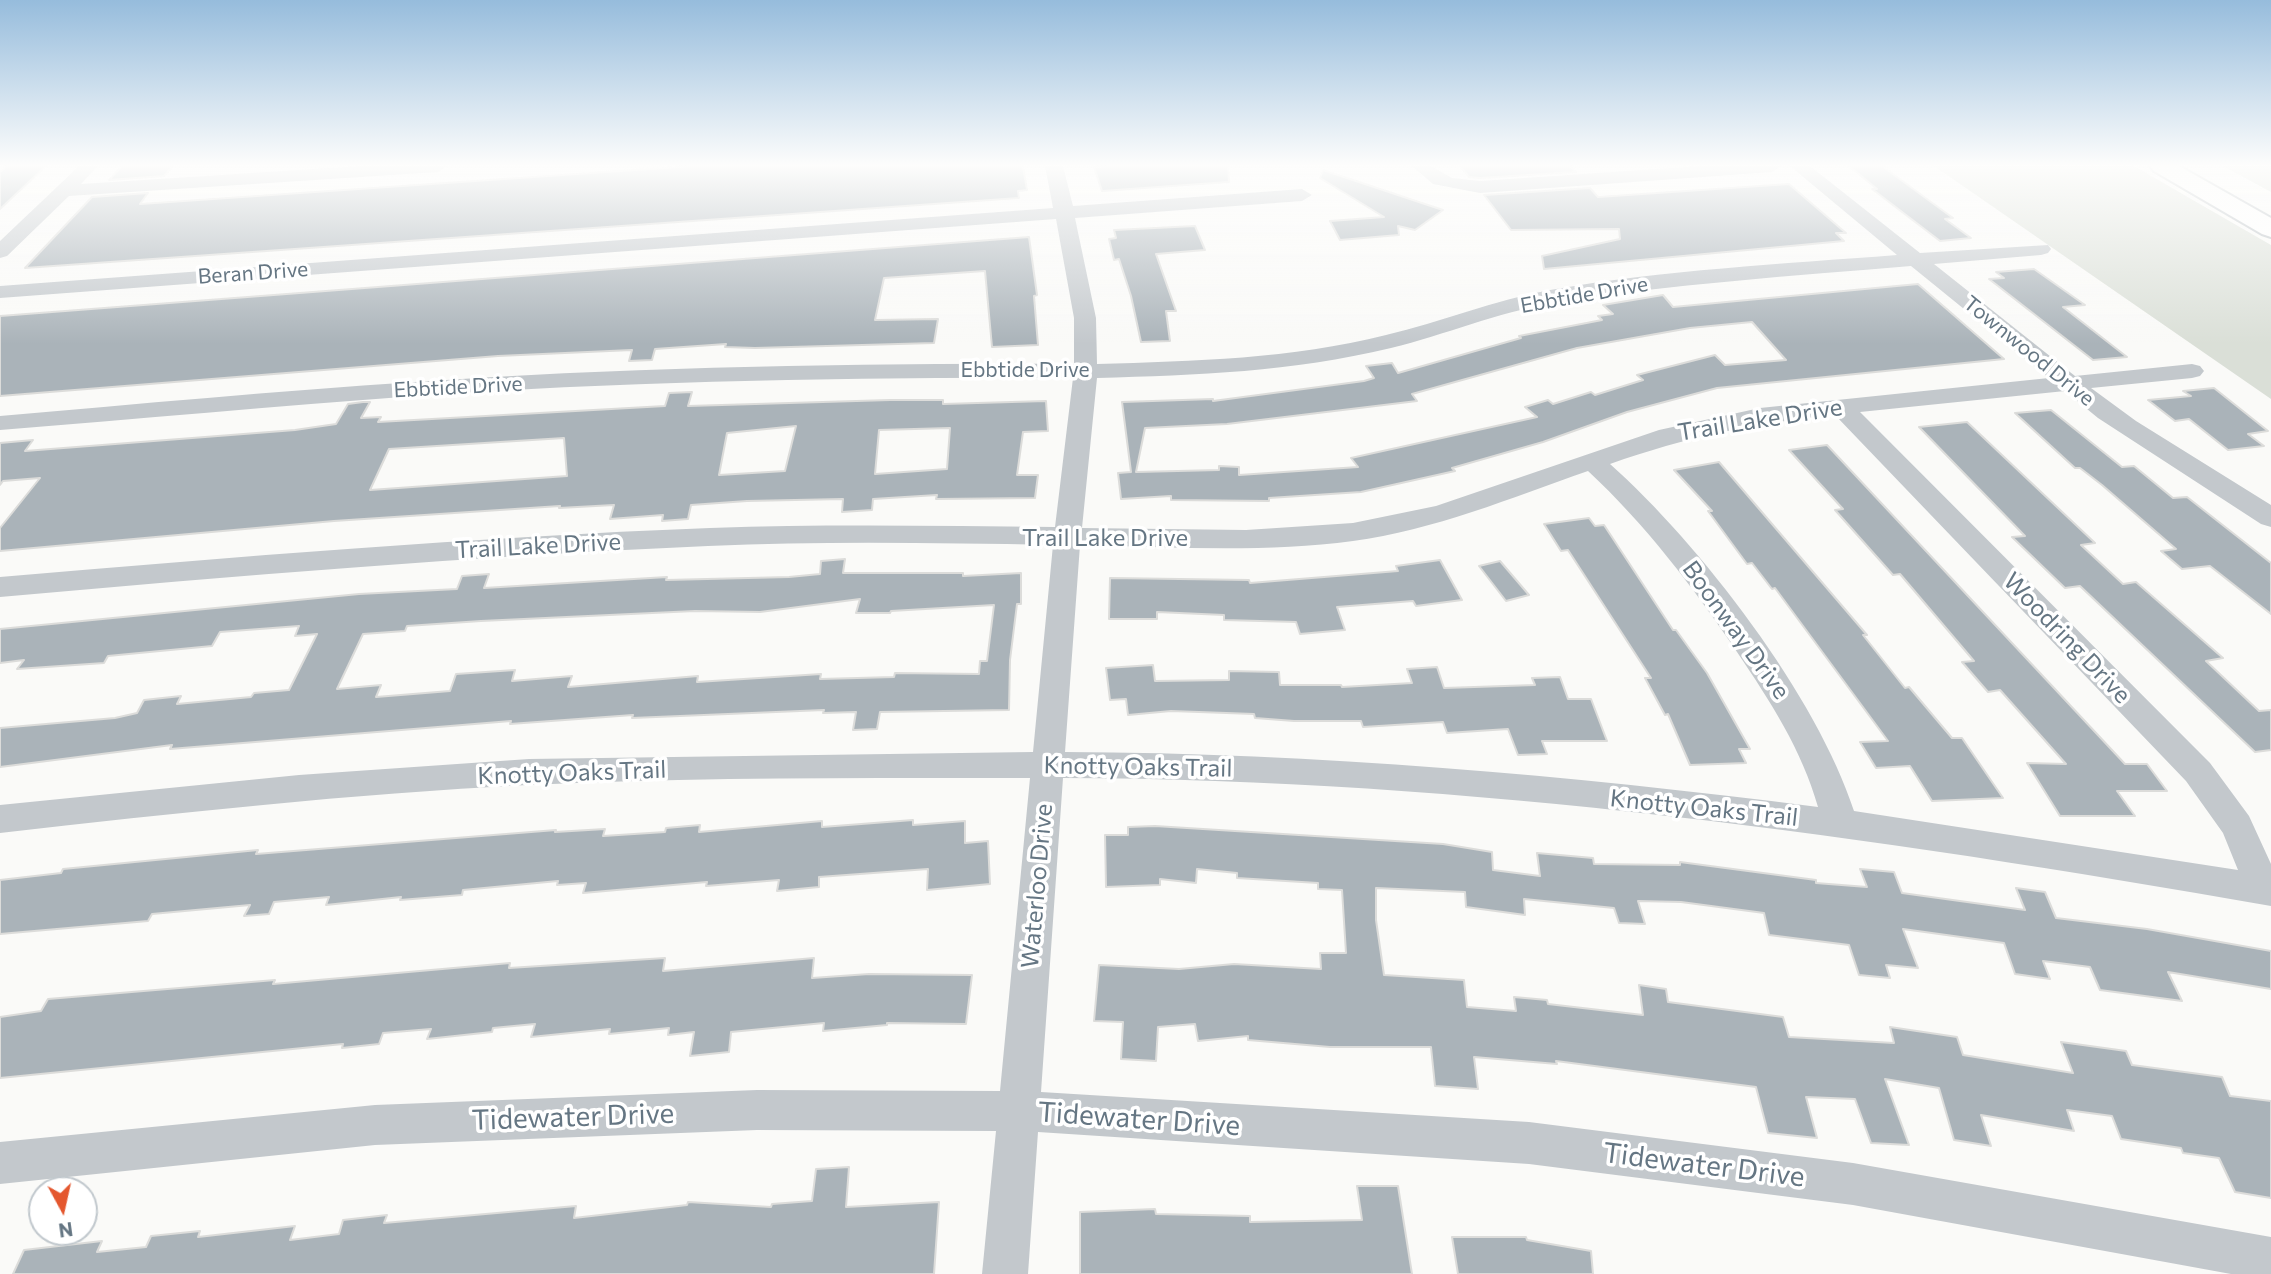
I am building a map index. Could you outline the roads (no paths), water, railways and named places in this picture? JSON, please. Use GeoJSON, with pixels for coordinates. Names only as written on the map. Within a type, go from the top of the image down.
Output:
{"type":"FeatureCollection","features":[{"type":"Feature","properties":{"kind":"street"},"geometry":{"type":"LineString","coordinates":[[0,252],[27,225]]}},
{"type":"Feature","properties":{"kind":"street","name":"Beran Drive"},"geometry":{"type":"LineString","coordinates":[[0,292],[897,225]]}},
{"type":"Feature","properties":{"kind":"street","name":"Waterloo Drive"},"geometry":{"type":"LineString","coordinates":[[1005,1274],[1047,764],[1086,371],[1086,318],[1067,225]]}},
{"type":"Feature","properties":{"kind":"street","name":"Townwood Drive"},"geometry":{"type":"LineString","coordinates":[[1874,225],[2069,384],[2142,438],[2194,465],[2271,518]]}},
{"type":"Feature","properties":{"kind":"street","name":"Ebbtide Drive"},"geometry":{"type":"LineString","coordinates":[[0,423],[415,389],[624,378],[891,370],[1086,371],[1236,367],[1298,359],[1388,341],[1548,297],[1670,281],[2041,249]]}},
{"type":"Feature","properties":{"kind":"street","name":"Trail Lake Drive"},"geometry":{"type":"LineString","coordinates":[[0,587],[345,557],[709,537],[901,534],[1068,539],[1246,539],[1353,532],[1442,513],[1594,463],[1668,435],[1760,415],[2192,371]]}},
{"type":"Feature","properties":{"kind":"street","name":"Woodring Drive"},"geometry":{"type":"LineString","coordinates":[[1841,407],[2198,772],[2237,826],[2268,890]]}},
{"type":"Feature","properties":{"kind":"street","name":"Boonway Drive"},"geometry":{"type":"LineString","coordinates":[[1594,463],[1635,498],[1668,535],[1789,703],[1829,780],[1840,821]]}},
{"type":"Feature","properties":{"kind":"street","name":"Knotty Oaks Trail"},"geometry":{"type":"LineString","coordinates":[[0,819],[177,799],[483,775],[781,767],[1047,764],[1223,768],[1385,778],[1840,821],[2268,890]]}},
{"type":"Feature","properties":{"kind":"street","name":"Tidewater Drive"},"geometry":{"type":"LineString","coordinates":[[0,1163],[374,1125],[757,1110],[1019,1111],[1543,1145],[1853,1184],[2271,1259]]}}]}
